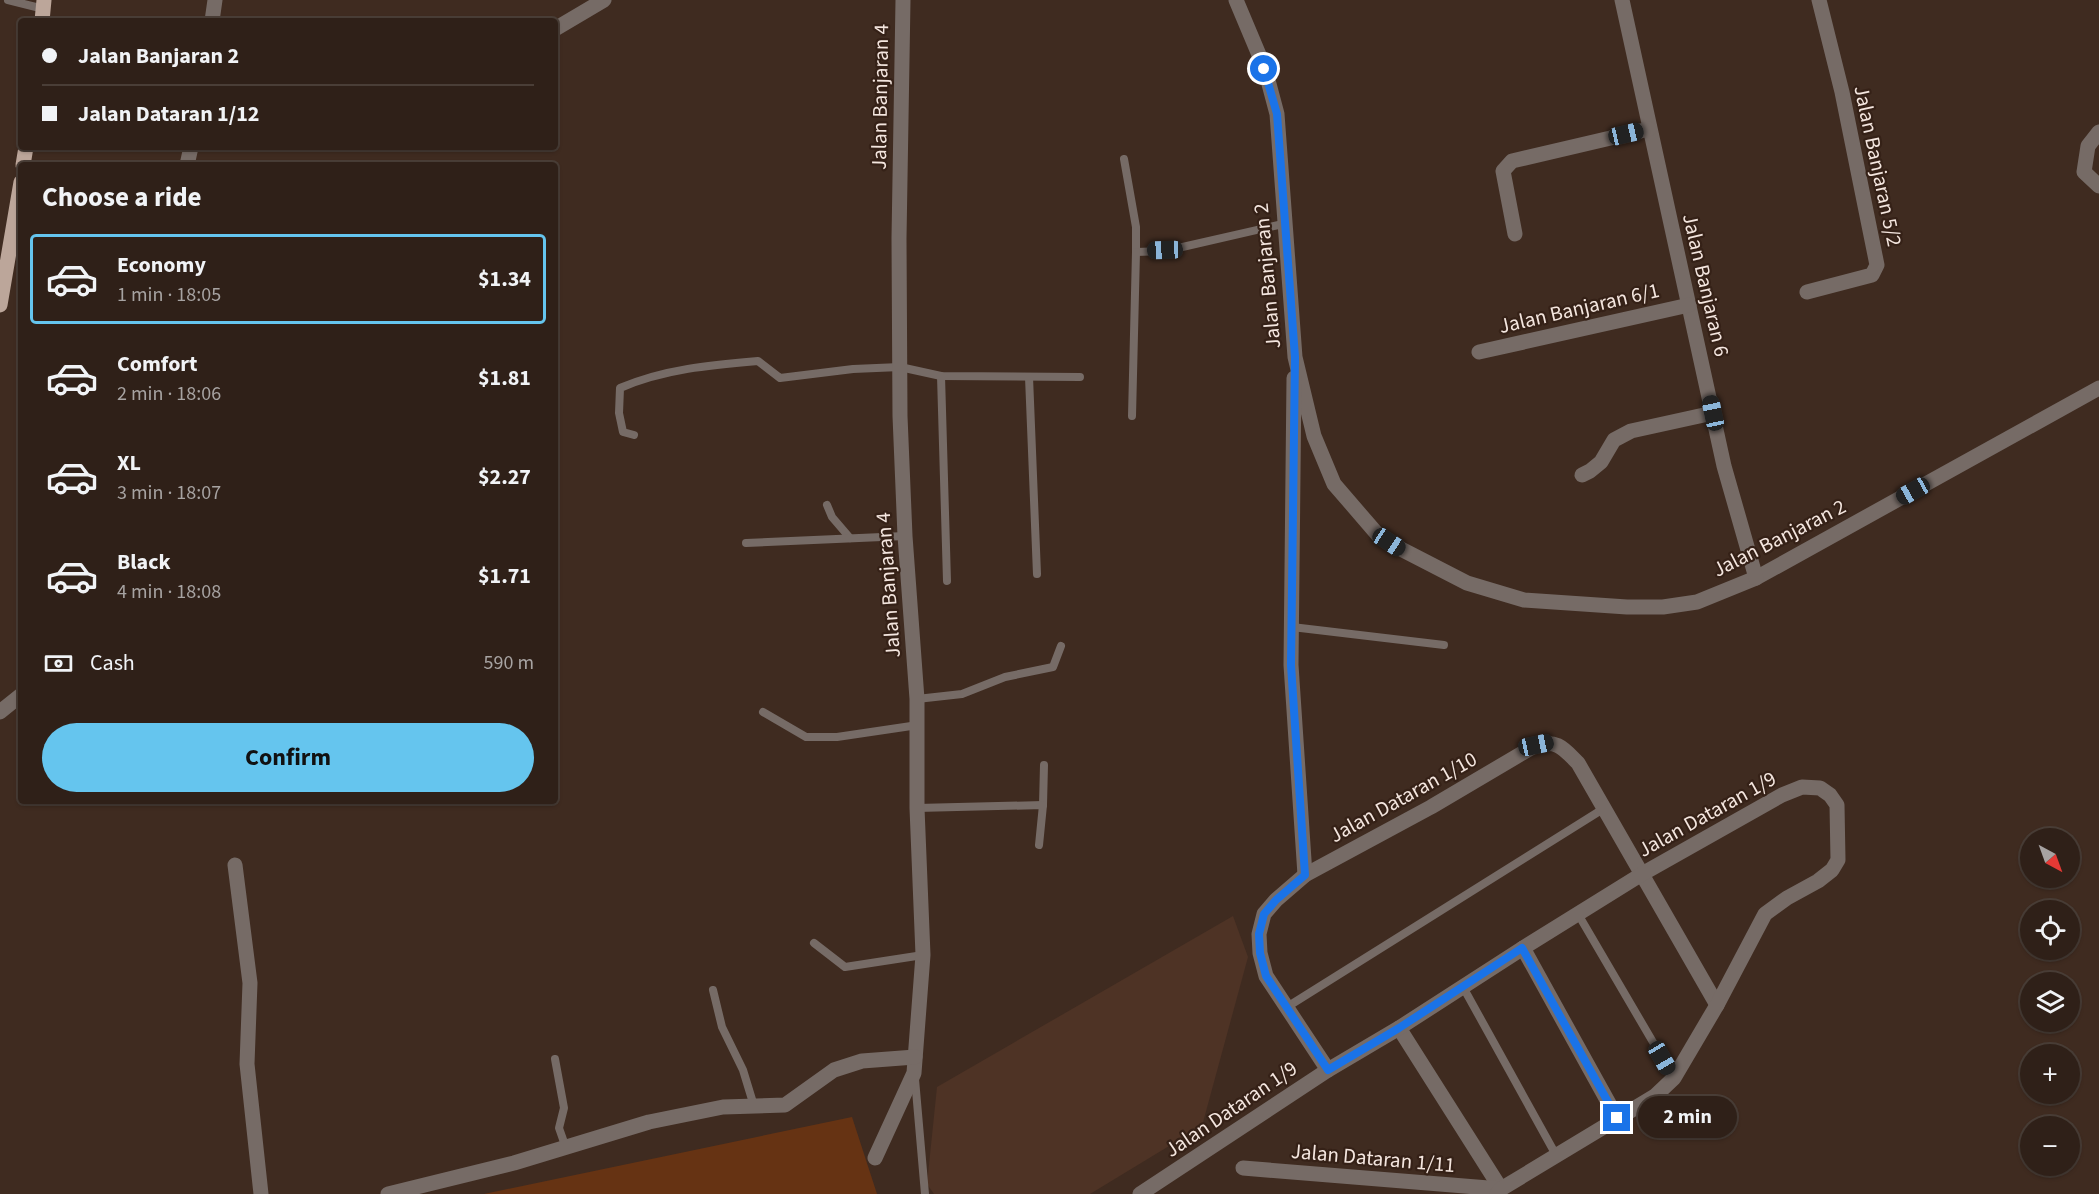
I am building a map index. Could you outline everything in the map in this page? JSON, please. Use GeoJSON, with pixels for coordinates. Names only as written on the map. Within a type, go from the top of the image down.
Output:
{"type":"FeatureCollection","features":[{"type":"Feature","properties":{"kind":"main road"},"geometry":{"type":"LineString","coordinates":[[0,304],[18,199]]}},
{"type":"Feature","properties":{"kind":"street"},"geometry":{"type":"LineString","coordinates":[[212,18],[215,0]]}},
{"type":"Feature","properties":{"kind":"street"},"geometry":{"type":"LineString","coordinates":[[558,27],[604,0]]}},
{"type":"Feature","properties":{"kind":"street","name":"Jalan Banjaran 4"},"geometry":{"type":"LineString","coordinates":[[875,1158],[914,1073],[923,955],[917,808],[917,699],[905,536],[900,417],[903,0]]}},
{"type":"Feature","properties":{"kind":"street","name":"Jalan Banjaran 2"},"geometry":{"type":"LineString","coordinates":[[1236,0],[1264,69],[1277,114],[1283,224],[1295,357],[1314,436],[1334,484],[1378,535],[1467,583],[1524,600],[1627,607],[1663,607],[1697,602],[1756,578],[2099,388]]}},
{"type":"Feature","properties":{"kind":"street","name":"Jalan Banjaran 6"},"geometry":{"type":"LineString","coordinates":[[1622,0],[1724,466],[1756,578]]}},
{"type":"Feature","properties":{"kind":"street","name":"Jalan Banjaran 5/2"},"geometry":{"type":"LineString","coordinates":[[1807,292],[1872,275],[1877,265],[1842,92],[1819,0]]}},
{"type":"Feature","properties":{"kind":"street"},"geometry":{"type":"LineString","coordinates":[[1515,234],[1503,171],[1512,161],[1649,129]]}},
{"type":"Feature","properties":{"kind":"street"},"geometry":{"type":"LineString","coordinates":[[2099,132],[2088,146],[2084,172],[2099,186]]}},
{"type":"Feature","properties":{"kind":"street","name":"Jalan Banjaran 6/1"},"geometry":{"type":"LineString","coordinates":[[1479,352],[1689,305]]}},
{"type":"Feature","properties":{"kind":"street"},"geometry":{"type":"LineString","coordinates":[[1295,357],[1291,665],[1305,875]]}},
{"type":"Feature","properties":{"kind":"street"},"geometry":{"type":"LineString","coordinates":[[1582,475],[1601,462],[1614,440],[1623,435],[1713,413]]}},
{"type":"Feature","properties":{"kind":"street"},"geometry":{"type":"LineString","coordinates":[[0,712],[18,697]]}},
{"type":"Feature","properties":{"kind":"street","name":"Jalan Dataran 1/10"},"geometry":{"type":"LineString","coordinates":[[1328,1070],[1266,976],[1260,953],[1259,934],[1264,914],[1276,900],[1305,875],[1431,807],[1536,745],[1550,742],[1563,748],[1578,763],[1717,1005]]}},
{"type":"Feature","properties":{"kind":"street","name":"Jalan Dataran 1/9"},"geometry":{"type":"LineString","coordinates":[[1149,1192],[1328,1070],[1399,1028],[1642,874],[1782,795],[1802,787],[1820,788],[1830,795],[1837,805],[1838,860],[1832,870],[1818,881],[1787,898],[1765,914],[1717,1005],[1674,1078],[1654,1096],[1499,1192]]}},
{"type":"Feature","properties":{"kind":"street"},"geometry":{"type":"LineString","coordinates":[[235,865],[250,982],[247,1064],[261,1194]]}},
{"type":"Feature","properties":{"kind":"street"},"geometry":{"type":"LineString","coordinates":[[1522,948],[1617,1118]]}},
{"type":"Feature","properties":{"kind":"street","name":"Jalan Dataran 1/11"},"geometry":{"type":"LineString","coordinates":[[1399,1028],[1499,1192]]}},
{"type":"Feature","properties":{"kind":"street"},"geometry":{"type":"LineString","coordinates":[[388,1194],[566,1148],[649,1122],[723,1107],[784,1105],[834,1070],[862,1060],[915,1057]]}},
{"type":"Feature","properties":{"kind":"street","name":"Jalan Dataran 1/11"},"geometry":{"type":"LineString","coordinates":[[1243,1168],[1499,1192]]}},
{"type":"Feature","properties":{"kind":"lane"},"geometry":{"type":"LineString","coordinates":[[8,0],[43,10]]}},
{"type":"Feature","properties":{"kind":"lane"},"geometry":{"type":"LineString","coordinates":[[1124,159],[1136,227],[1132,416]]}},
{"type":"Feature","properties":{"kind":"lane"},"geometry":{"type":"LineString","coordinates":[[1136,252],[1165,250],[1283,224]]}},
{"type":"Feature","properties":{"kind":"lane"},"geometry":{"type":"LineString","coordinates":[[634,435],[623,432],[619,413],[620,388],[645,377],[708,365],[758,361],[780,378],[853,369],[900,367],[940,376],[1080,377]]}},
{"type":"Feature","properties":{"kind":"lane"},"geometry":{"type":"LineString","coordinates":[[940,376],[947,581]]}},
{"type":"Feature","properties":{"kind":"lane"},"geometry":{"type":"LineString","coordinates":[[1029,377],[1037,574]]}},
{"type":"Feature","properties":{"kind":"lane"},"geometry":{"type":"LineString","coordinates":[[827,505],[832,517],[850,538]]}},
{"type":"Feature","properties":{"kind":"lane"},"geometry":{"type":"LineString","coordinates":[[746,543],[905,536]]}},
{"type":"Feature","properties":{"kind":"lane"},"geometry":{"type":"LineString","coordinates":[[1292,627],[1444,645]]}},
{"type":"Feature","properties":{"kind":"lane"},"geometry":{"type":"LineString","coordinates":[[917,699],[962,694],[1005,677],[1053,667],[1061,646]]}},
{"type":"Feature","properties":{"kind":"lane"},"geometry":{"type":"LineString","coordinates":[[763,712],[806,737],[837,737],[918,725]]}},
{"type":"Feature","properties":{"kind":"lane"},"geometry":{"type":"LineString","coordinates":[[1039,844],[1044,765]]}},
{"type":"Feature","properties":{"kind":"lane"},"geometry":{"type":"LineString","coordinates":[[917,808],[1043,805]]}},
{"type":"Feature","properties":{"kind":"lane"},"geometry":{"type":"LineString","coordinates":[[1287,1007],[1603,809]]}},
{"type":"Feature","properties":{"kind":"lane"},"geometry":{"type":"LineString","coordinates":[[1578,914],[1674,1078]]}},
{"type":"Feature","properties":{"kind":"lane"},"geometry":{"type":"LineString","coordinates":[[814,943],[845,967],[923,955]]}},
{"type":"Feature","properties":{"kind":"lane"},"geometry":{"type":"LineString","coordinates":[[1463,987],[1556,1155]]}},
{"type":"Feature","properties":{"kind":"lane"},"geometry":{"type":"LineString","coordinates":[[713,990],[722,1027],[743,1070],[754,1106]]}},
{"type":"Feature","properties":{"kind":"lane"},"geometry":{"type":"LineString","coordinates":[[555,1059],[564,1108],[559,1128],[566,1148]]}},
{"type":"Feature","properties":{"kind":"lane"},"geometry":{"type":"LineString","coordinates":[[914,1073],[925,1194]]}},
{"type":"Feature","properties":{"kind":"shaded area"},"geometry":{"type":"Polygon","coordinates":[[[1233,916],[1248,957],[1202,1126],[1090,1194],[934,1194],[927,1184],[937,1087],[1233,916]]]}},
{"type":"Feature","properties":{"kind":"shaded area"},"geometry":{"type":"Polygon","coordinates":[[[852,1117],[877,1194],[484,1194],[852,1117]]]}},
{"type":"Feature","properties":{"kind":"route"},"geometry":{"type":"LineString","coordinates":[[1264,69],[1277,114],[1283,224],[1295,357],[1291,665],[1305,875],[1276,900],[1264,914],[1259,934],[1260,953],[1266,976],[1328,1070],[1399,1028],[1522,948],[1617,1118]]}}]}
